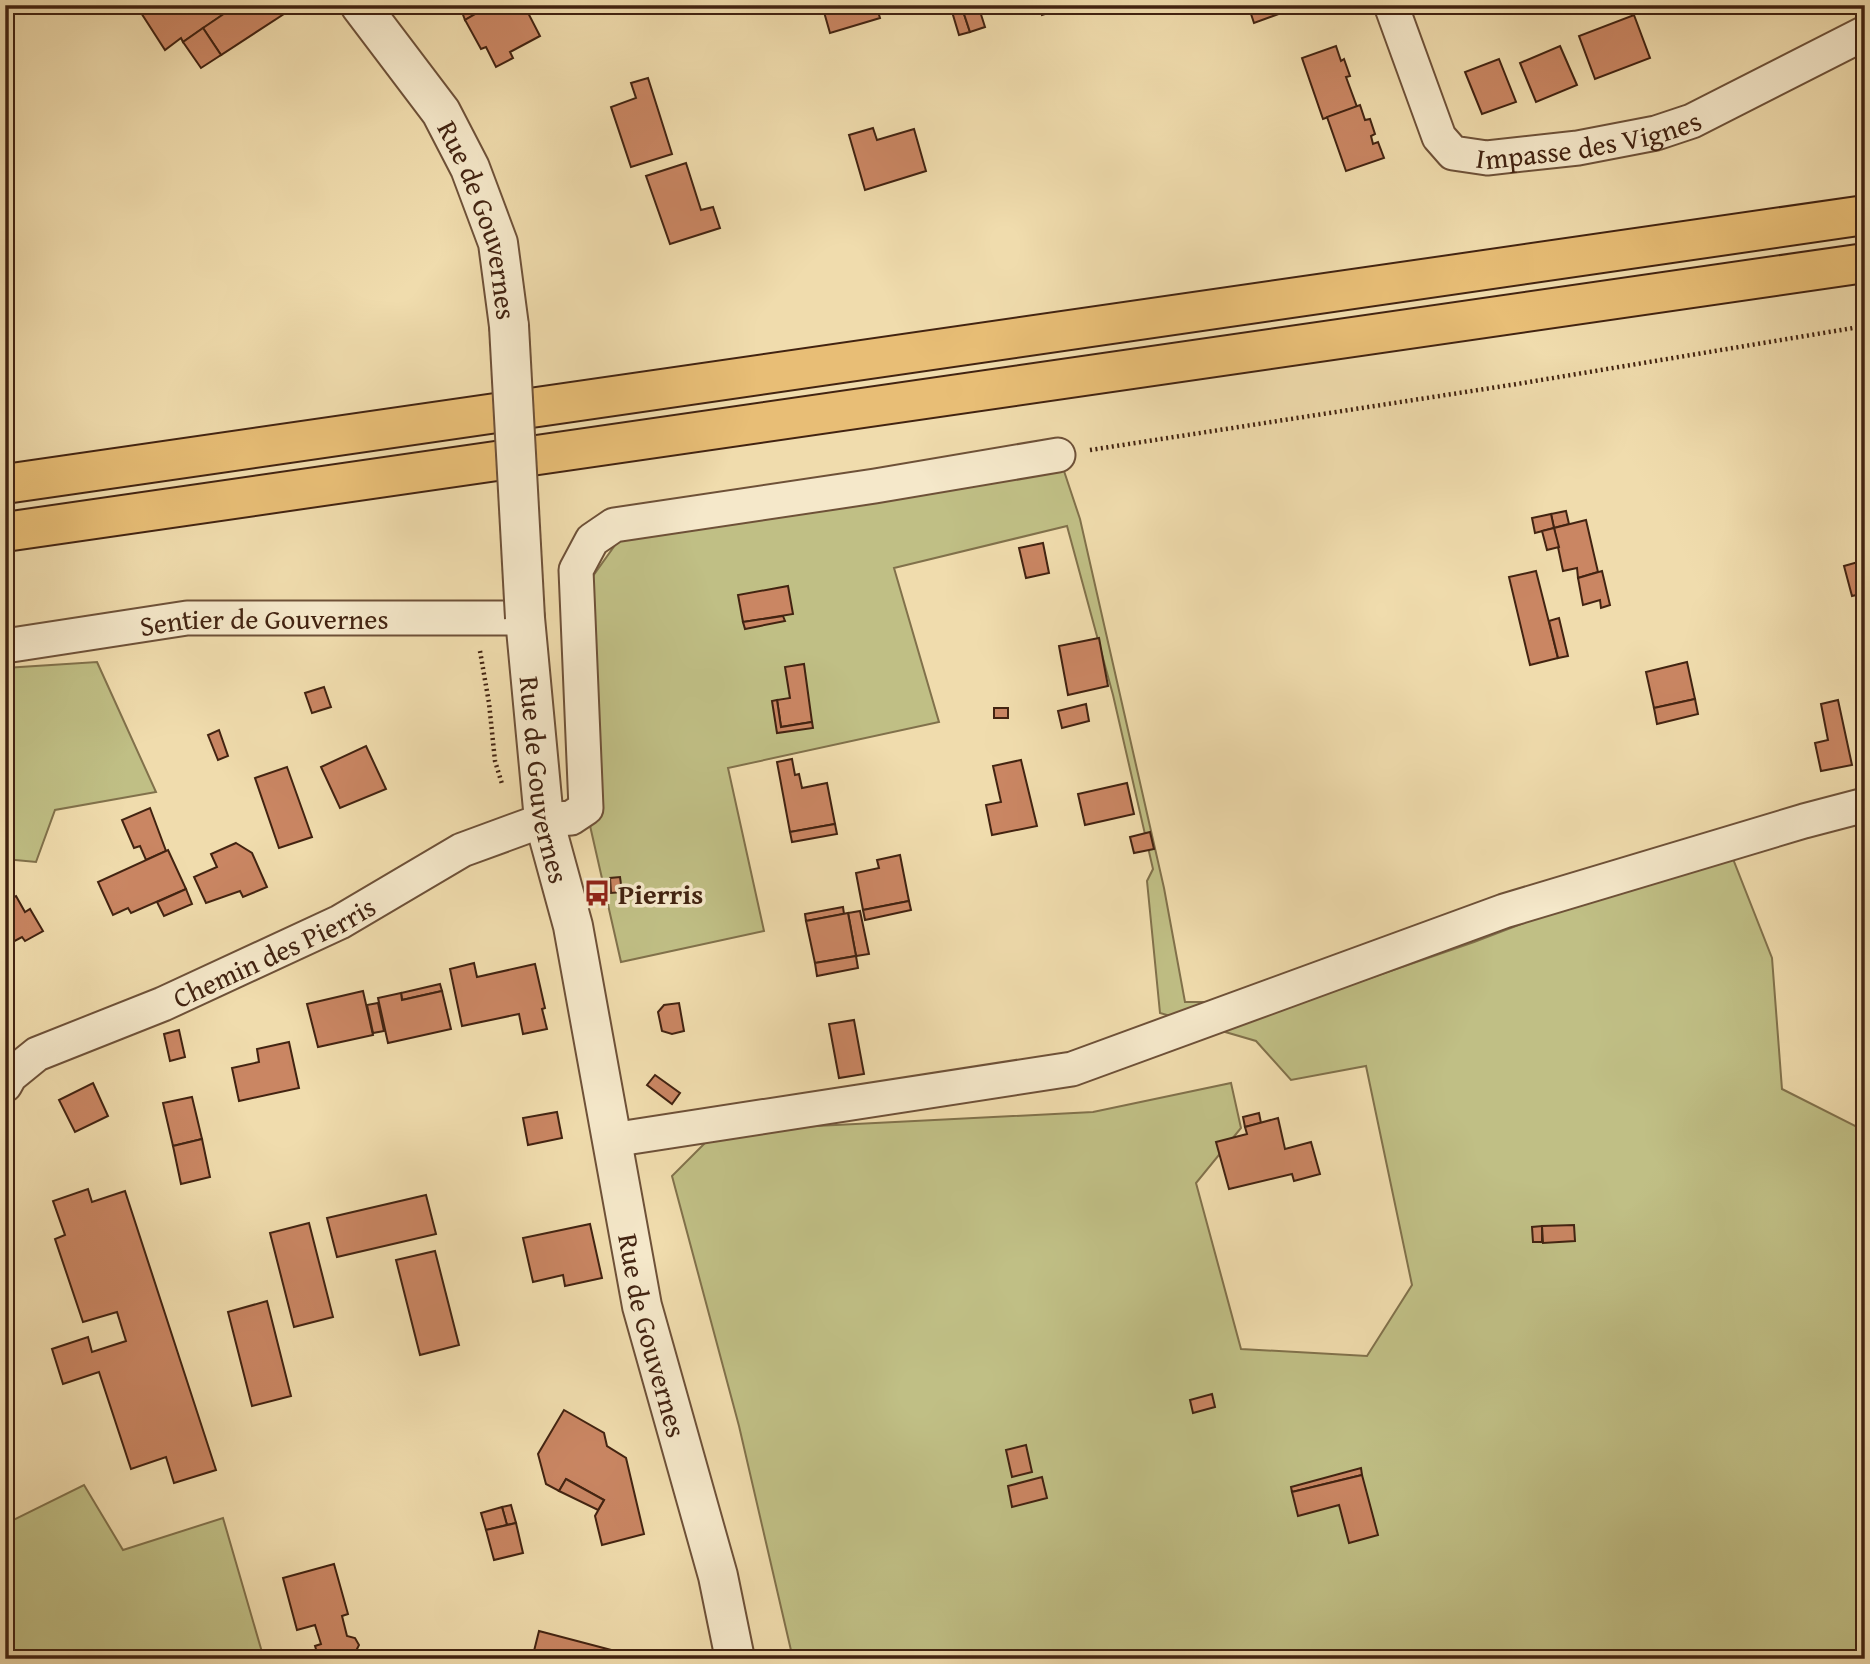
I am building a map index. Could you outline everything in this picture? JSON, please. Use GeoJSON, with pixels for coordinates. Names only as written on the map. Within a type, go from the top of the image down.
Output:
{"type":"FeatureCollection","features":[{"type":"Feature","properties":{"kind":"highway"},"geometry":{"type":"LineString","coordinates":[[5,484],[1865,215]]}},
{"type":"Feature","properties":{"kind":"highway"},"geometry":{"type":"LineString","coordinates":[[5,532],[1865,263]]}},
{"type":"Feature","properties":{"kind":"street","name":"Rue de Gouvernes"},"geometry":{"type":"LineString","coordinates":[[360,5],[441,112],[470,168],[498,243],[509,326],[525,618],[544,820],[573,926],[642,1306],[718,1576],[735,1659]]}},
{"type":"Feature","properties":{"kind":"street","name":"Impasse des Vignes"},"geometry":{"type":"LineString","coordinates":[[1391,5],[1439,137],[1453,153],[1487,158],[1578,148],[1656,133],[1692,121],[1865,33]]}},
{"type":"Feature","properties":{"kind":"street","name":"Chemin des Pierris"},"geometry":{"type":"LineString","coordinates":[[8,1071],[37,1054],[163,1004],[340,922],[462,850],[544,820],[571,818],[586,808],[576,570],[592,540],[614,525],[875,486],[1058,455]]}},
{"type":"Feature","properties":{"kind":"street","name":"Sentier de Gouvernes"},"geometry":{"type":"LineString","coordinates":[[5,646],[187,618],[525,618]]}},
{"type":"Feature","properties":{"kind":"street"},"geometry":{"type":"LineString","coordinates":[[612,1140],[1072,1069],[1504,911],[1865,805]]}},
{"type":"Feature","properties":{"kind":"path"},"geometry":{"type":"LineString","coordinates":[[1058,455],[1517,384],[1865,326]]}},
{"type":"Feature","properties":{"kind":"shaded area"},"geometry":{"type":"Polygon","coordinates":[[[1062,465],[1080,519],[1164,888],[1185,1002],[1301,1002],[1474,942],[1608,891],[1733,859],[1772,958],[1782,1089],[1859,1128],[1865,1126],[1865,1659],[793,1659],[739,1426],[672,1176],[717,1131],[1093,1112],[1231,1083],[1241,1128],[1196,1183],[1241,1349],[1367,1356],[1412,1285],[1366,1066],[1291,1080],[1256,1041],[1160,1013],[1147,881],[1153,869],[1113,695],[1067,526],[894,568],[939,722],[728,768],[764,931],[621,962],[586,808],[578,597],[623,534],[1062,465]]]}},
{"type":"Feature","properties":{"kind":"shaded area"},"geometry":{"type":"Polygon","coordinates":[[[97,662],[156,792],[55,810],[36,862],[5,859],[5,668],[97,662]]]}},
{"type":"Feature","properties":{"kind":"shaded area"},"geometry":{"type":"Polygon","coordinates":[[[84,1485],[123,1550],[223,1518],[264,1659],[5,1659],[5,1524],[84,1485]]]}},
{"type":"Feature","properties":{"kind":"building"},"geometry":{"type":"Polygon","coordinates":[[[136,5],[237,5],[183,42],[181,38],[165,50],[136,5]]]}},
{"type":"Feature","properties":{"kind":"building"},"geometry":{"type":"Polygon","coordinates":[[[237,5],[282,5],[287,12],[221,55],[203,28],[237,5]]]}},
{"type":"Feature","properties":{"kind":"building"},"geometry":{"type":"Polygon","coordinates":[[[475,5],[491,5],[465,20],[462,12],[475,5]]]}},
{"type":"Feature","properties":{"kind":"building"},"geometry":{"type":"Polygon","coordinates":[[[491,5],[524,5],[540,36],[510,52],[513,58],[496,67],[486,47],[481,49],[465,20],[491,5]]]}},
{"type":"Feature","properties":{"kind":"building"},"geometry":{"type":"Polygon","coordinates":[[[822,5],[876,5],[880,18],[830,33],[822,5]]]}},
{"type":"Feature","properties":{"kind":"building"},"geometry":{"type":"Polygon","coordinates":[[[950,5],[961,5],[970,32],[959,35],[950,5]]]}},
{"type":"Feature","properties":{"kind":"building"},"geometry":{"type":"Polygon","coordinates":[[[961,5],[978,5],[985,27],[970,32],[961,5]]]}},
{"type":"Feature","properties":{"kind":"building"},"geometry":{"type":"Polygon","coordinates":[[[1039,5],[1070,5],[1070,6],[1042,15],[1039,5]]]}},
{"type":"Feature","properties":{"kind":"building"},"geometry":{"type":"Polygon","coordinates":[[[1248,5],[1295,5],[1295,8],[1254,23],[1248,5]]]}},
{"type":"Feature","properties":{"kind":"building"},"geometry":{"type":"Polygon","coordinates":[[[1634,15],[1650,58],[1595,79],[1579,36],[1634,15]]]}},
{"type":"Feature","properties":{"kind":"building"},"geometry":{"type":"Polygon","coordinates":[[[203,28],[221,55],[201,68],[183,42],[203,28]]]}},
{"type":"Feature","properties":{"kind":"building"},"geometry":{"type":"Polygon","coordinates":[[[1336,46],[1350,76],[1346,77],[1357,107],[1323,119],[1302,58],[1336,46]]]}},
{"type":"Feature","properties":{"kind":"building"},"geometry":{"type":"Polygon","coordinates":[[[1560,46],[1577,85],[1536,102],[1520,63],[1560,46]]]}},
{"type":"Feature","properties":{"kind":"building"},"geometry":{"type":"Polygon","coordinates":[[[1499,59],[1516,102],[1482,114],[1465,72],[1499,59]]]}},
{"type":"Feature","properties":{"kind":"building"},"geometry":{"type":"Polygon","coordinates":[[[648,78],[672,154],[631,167],[611,107],[636,98],[631,83],[648,78]]]}},
{"type":"Feature","properties":{"kind":"building"},"geometry":{"type":"Polygon","coordinates":[[[1360,105],[1365,120],[1370,119],[1375,134],[1371,136],[1373,144],[1378,142],[1384,158],[1346,171],[1327,117],[1360,105]]]}},
{"type":"Feature","properties":{"kind":"building"},"geometry":{"type":"Polygon","coordinates":[[[873,128],[877,140],[914,129],[926,171],[865,190],[849,135],[873,128]]]}},
{"type":"Feature","properties":{"kind":"building"},"geometry":{"type":"Polygon","coordinates":[[[686,163],[701,210],[713,207],[720,228],[670,244],[646,176],[686,163]]]}},
{"type":"Feature","properties":{"kind":"building"},"geometry":{"type":"Polygon","coordinates":[[[1566,511],[1569,524],[1554,528],[1551,514],[1566,511]]]}},
{"type":"Feature","properties":{"kind":"building"},"geometry":{"type":"Polygon","coordinates":[[[1551,514],[1554,528],[1535,533],[1532,518],[1551,514]]]}},
{"type":"Feature","properties":{"kind":"building"},"geometry":{"type":"Polygon","coordinates":[[[1586,520],[1598,572],[1578,578],[1577,568],[1563,571],[1554,528],[1586,520]]]}},
{"type":"Feature","properties":{"kind":"building"},"geometry":{"type":"Polygon","coordinates":[[[1554,528],[1559,547],[1547,550],[1542,531],[1554,528]]]}},
{"type":"Feature","properties":{"kind":"building"},"geometry":{"type":"Polygon","coordinates":[[[1043,543],[1049,573],[1026,578],[1019,548],[1043,543]]]}},
{"type":"Feature","properties":{"kind":"building"},"geometry":{"type":"Polygon","coordinates":[[[1865,560],[1865,593],[1852,596],[1844,566],[1865,560]]]}},
{"type":"Feature","properties":{"kind":"building"},"geometry":{"type":"Polygon","coordinates":[[[1536,571],[1558,658],[1530,665],[1509,577],[1536,571]]]}},
{"type":"Feature","properties":{"kind":"building"},"geometry":{"type":"Polygon","coordinates":[[[1602,571],[1610,605],[1601,608],[1600,600],[1583,605],[1578,578],[1602,571]]]}},
{"type":"Feature","properties":{"kind":"building"},"geometry":{"type":"Polygon","coordinates":[[[788,586],[793,614],[743,622],[738,595],[788,586]]]}},
{"type":"Feature","properties":{"kind":"building"},"geometry":{"type":"Polygon","coordinates":[[[783,616],[785,621],[745,629],[743,622],[783,616]]]}},
{"type":"Feature","properties":{"kind":"building"},"geometry":{"type":"Polygon","coordinates":[[[1559,618],[1568,656],[1558,658],[1549,621],[1559,618]]]}},
{"type":"Feature","properties":{"kind":"building"},"geometry":{"type":"Polygon","coordinates":[[[1099,638],[1108,686],[1068,695],[1059,646],[1099,638]]]}},
{"type":"Feature","properties":{"kind":"building"},"geometry":{"type":"Polygon","coordinates":[[[1687,662],[1695,699],[1654,708],[1646,672],[1687,662]]]}},
{"type":"Feature","properties":{"kind":"building"},"geometry":{"type":"Polygon","coordinates":[[[804,664],[812,722],[781,727],[777,700],[790,698],[785,667],[804,664]]]}},
{"type":"Feature","properties":{"kind":"building"},"geometry":{"type":"Polygon","coordinates":[[[324,687],[331,707],[312,713],[305,693],[324,687]]]}},
{"type":"Feature","properties":{"kind":"building"},"geometry":{"type":"Polygon","coordinates":[[[1695,699],[1698,714],[1657,724],[1654,708],[1695,699]]]}},
{"type":"Feature","properties":{"kind":"building"},"geometry":{"type":"Polygon","coordinates":[[[777,700],[781,727],[812,722],[813,728],[777,733],[772,701],[777,700]]]}},
{"type":"Feature","properties":{"kind":"building"},"geometry":{"type":"Polygon","coordinates":[[[1838,700],[1852,765],[1821,771],[1815,743],[1828,740],[1821,704],[1838,700]]]}},
{"type":"Feature","properties":{"kind":"building"},"geometry":{"type":"Polygon","coordinates":[[[1086,704],[1089,721],[1062,728],[1058,711],[1086,704]]]}},
{"type":"Feature","properties":{"kind":"building"},"geometry":{"type":"Polygon","coordinates":[[[994,708],[1008,708],[1008,718],[994,718],[994,708]]]}},
{"type":"Feature","properties":{"kind":"building"},"geometry":{"type":"Polygon","coordinates":[[[219,730],[228,756],[218,760],[208,735],[219,730]]]}},
{"type":"Feature","properties":{"kind":"building"},"geometry":{"type":"Polygon","coordinates":[[[366,746],[386,789],[340,808],[321,767],[366,746]]]}},
{"type":"Feature","properties":{"kind":"building"},"geometry":{"type":"Polygon","coordinates":[[[792,759],[795,775],[799,774],[802,788],[827,783],[835,824],[790,832],[777,762],[792,759]]]}},
{"type":"Feature","properties":{"kind":"building"},"geometry":{"type":"Polygon","coordinates":[[[1021,760],[1037,826],[992,835],[986,805],[1001,802],[993,766],[1021,760]]]}},
{"type":"Feature","properties":{"kind":"building"},"geometry":{"type":"Polygon","coordinates":[[[287,767],[312,837],[279,848],[255,778],[287,767]]]}},
{"type":"Feature","properties":{"kind":"building"},"geometry":{"type":"Polygon","coordinates":[[[1127,783],[1134,814],[1085,825],[1078,794],[1127,783]]]}},
{"type":"Feature","properties":{"kind":"building"},"geometry":{"type":"Polygon","coordinates":[[[150,808],[166,851],[146,860],[140,846],[134,848],[122,820],[150,808]]]}},
{"type":"Feature","properties":{"kind":"building"},"geometry":{"type":"Polygon","coordinates":[[[835,824],[837,834],[792,842],[790,832],[835,824]]]}},
{"type":"Feature","properties":{"kind":"building"},"geometry":{"type":"Polygon","coordinates":[[[1150,832],[1154,849],[1134,853],[1130,837],[1150,832]]]}},
{"type":"Feature","properties":{"kind":"building"},"geometry":{"type":"Polygon","coordinates":[[[236,843],[252,853],[267,887],[243,897],[240,891],[206,903],[194,877],[217,867],[211,854],[236,843]]]}},
{"type":"Feature","properties":{"kind":"building"},"geometry":{"type":"Polygon","coordinates":[[[168,850],[186,889],[131,913],[128,908],[113,915],[98,882],[168,850]]]}},
{"type":"Feature","properties":{"kind":"building"},"geometry":{"type":"Polygon","coordinates":[[[900,855],[909,901],[863,910],[856,873],[879,868],[877,860],[900,855]]]}},
{"type":"Feature","properties":{"kind":"building"},"geometry":{"type":"Polygon","coordinates":[[[620,877],[622,892],[611,893],[610,878],[620,877]]]}},
{"type":"Feature","properties":{"kind":"building"},"geometry":{"type":"Polygon","coordinates":[[[186,889],[192,904],[164,916],[157,902],[186,889]]]}},
{"type":"Feature","properties":{"kind":"building"},"geometry":{"type":"Polygon","coordinates":[[[16,896],[25,912],[30,909],[43,931],[25,941],[22,937],[5,946],[5,902],[16,896]]]}},
{"type":"Feature","properties":{"kind":"building"},"geometry":{"type":"Polygon","coordinates":[[[909,901],[911,910],[865,920],[863,910],[909,901]]]}},
{"type":"Feature","properties":{"kind":"building"},"geometry":{"type":"Polygon","coordinates":[[[843,907],[844,914],[806,921],[805,914],[843,907]]]}},
{"type":"Feature","properties":{"kind":"building"},"geometry":{"type":"Polygon","coordinates":[[[860,911],[869,954],[856,956],[848,913],[860,911]]]}},
{"type":"Feature","properties":{"kind":"building"},"geometry":{"type":"Polygon","coordinates":[[[848,913],[856,956],[815,963],[806,921],[848,913]]]}},
{"type":"Feature","properties":{"kind":"building"},"geometry":{"type":"Polygon","coordinates":[[[856,956],[858,968],[817,976],[815,963],[856,956]]]}},
{"type":"Feature","properties":{"kind":"building"},"geometry":{"type":"Polygon","coordinates":[[[474,963],[477,977],[535,964],[547,1029],[523,1034],[519,1014],[462,1026],[450,969],[474,963]]]}},
{"type":"Feature","properties":{"kind":"building"},"geometry":{"type":"Polygon","coordinates":[[[440,984],[442,991],[402,1000],[401,993],[440,984]]]}},
{"type":"Feature","properties":{"kind":"building"},"geometry":{"type":"Polygon","coordinates":[[[363,991],[373,1035],[318,1047],[307,1004],[363,991]]]}},
{"type":"Feature","properties":{"kind":"building"},"geometry":{"type":"Polygon","coordinates":[[[442,991],[451,1029],[388,1043],[378,998],[401,993],[402,1000],[442,991]]]}},
{"type":"Feature","properties":{"kind":"building"},"geometry":{"type":"Polygon","coordinates":[[[378,1003],[384,1031],[373,1033],[367,1005],[378,1003]]]}},
{"type":"Feature","properties":{"kind":"building"},"geometry":{"type":"Polygon","coordinates":[[[679,1003],[684,1031],[672,1034],[662,1031],[658,1012],[664,1005],[679,1003]]]}},
{"type":"Feature","properties":{"kind":"building"},"geometry":{"type":"Polygon","coordinates":[[[854,1020],[864,1074],[839,1078],[829,1024],[854,1020]]]}},
{"type":"Feature","properties":{"kind":"building"},"geometry":{"type":"Polygon","coordinates":[[[179,1030],[185,1057],[170,1061],[164,1034],[179,1030]]]}},
{"type":"Feature","properties":{"kind":"building"},"geometry":{"type":"Polygon","coordinates":[[[289,1042],[299,1088],[239,1101],[232,1068],[259,1062],[257,1049],[289,1042]]]}},
{"type":"Feature","properties":{"kind":"building"},"geometry":{"type":"Polygon","coordinates":[[[655,1075],[680,1093],[672,1104],[647,1085],[655,1075]]]}},
{"type":"Feature","properties":{"kind":"building"},"geometry":{"type":"Polygon","coordinates":[[[93,1083],[108,1116],[75,1132],[59,1100],[93,1083]]]}},
{"type":"Feature","properties":{"kind":"building"},"geometry":{"type":"Polygon","coordinates":[[[192,1097],[202,1139],[173,1146],[163,1103],[192,1097]]]}},
{"type":"Feature","properties":{"kind":"building"},"geometry":{"type":"Polygon","coordinates":[[[557,1112],[562,1138],[528,1145],[523,1118],[557,1112]]]}},
{"type":"Feature","properties":{"kind":"building"},"geometry":{"type":"Polygon","coordinates":[[[1259,1113],[1261,1123],[1245,1127],[1243,1117],[1259,1113]]]}},
{"type":"Feature","properties":{"kind":"building"},"geometry":{"type":"Polygon","coordinates":[[[1278,1118],[1285,1149],[1311,1142],[1320,1174],[1294,1181],[1292,1174],[1229,1189],[1216,1142],[1247,1134],[1245,1127],[1278,1118]]]}},
{"type":"Feature","properties":{"kind":"building"},"geometry":{"type":"Polygon","coordinates":[[[202,1139],[210,1177],[181,1184],[173,1146],[202,1139]]]}},
{"type":"Feature","properties":{"kind":"building"},"geometry":{"type":"Polygon","coordinates":[[[88,1189],[92,1202],[125,1191],[216,1470],[174,1483],[166,1457],[131,1469],[99,1372],[63,1384],[52,1349],[88,1337],[92,1352],[126,1341],[117,1312],[83,1322],[55,1239],[65,1235],[53,1201],[88,1189]]]}},
{"type":"Feature","properties":{"kind":"building"},"geometry":{"type":"Polygon","coordinates":[[[426,1195],[436,1234],[337,1257],[327,1218],[426,1195]]]}},
{"type":"Feature","properties":{"kind":"building"},"geometry":{"type":"Polygon","coordinates":[[[309,1223],[333,1317],[294,1327],[270,1233],[309,1223]]]}},
{"type":"Feature","properties":{"kind":"building"},"geometry":{"type":"Polygon","coordinates":[[[590,1224],[602,1278],[565,1286],[563,1275],[533,1282],[523,1238],[590,1224]]]}},
{"type":"Feature","properties":{"kind":"building"},"geometry":{"type":"Polygon","coordinates":[[[1574,1225],[1575,1241],[1543,1243],[1542,1226],[1574,1225]]]}},
{"type":"Feature","properties":{"kind":"building"},"geometry":{"type":"Polygon","coordinates":[[[1542,1226],[1542,1242],[1533,1242],[1532,1227],[1542,1226]]]}},
{"type":"Feature","properties":{"kind":"building"},"geometry":{"type":"Polygon","coordinates":[[[435,1251],[459,1345],[420,1355],[396,1260],[435,1251]]]}},
{"type":"Feature","properties":{"kind":"building"},"geometry":{"type":"Polygon","coordinates":[[[267,1301],[291,1396],[252,1406],[228,1312],[267,1301]]]}},
{"type":"Feature","properties":{"kind":"building"},"geometry":{"type":"Polygon","coordinates":[[[1212,1394],[1215,1407],[1193,1413],[1190,1400],[1212,1394]]]}},
{"type":"Feature","properties":{"kind":"building"},"geometry":{"type":"Polygon","coordinates":[[[564,1410],[604,1433],[607,1446],[626,1458],[644,1534],[602,1545],[595,1516],[604,1500],[566,1479],[559,1491],[546,1484],[538,1454],[564,1410]]]}},
{"type":"Feature","properties":{"kind":"building"},"geometry":{"type":"Polygon","coordinates":[[[1026,1445],[1032,1472],[1012,1477],[1006,1450],[1026,1445]]]}},
{"type":"Feature","properties":{"kind":"building"},"geometry":{"type":"Polygon","coordinates":[[[1361,1468],[1362,1475],[1292,1492],[1291,1487],[1361,1468]]]}},
{"type":"Feature","properties":{"kind":"building"},"geometry":{"type":"Polygon","coordinates":[[[1362,1475],[1378,1535],[1349,1543],[1339,1505],[1298,1516],[1292,1492],[1362,1475]]]}},
{"type":"Feature","properties":{"kind":"building"},"geometry":{"type":"Polygon","coordinates":[[[1042,1477],[1047,1498],[1012,1507],[1008,1486],[1042,1477]]]}},
{"type":"Feature","properties":{"kind":"building"},"geometry":{"type":"Polygon","coordinates":[[[566,1479],[604,1500],[598,1510],[559,1491],[566,1479]]]}},
{"type":"Feature","properties":{"kind":"building"},"geometry":{"type":"Polygon","coordinates":[[[511,1505],[516,1523],[507,1525],[502,1507],[511,1505]]]}},
{"type":"Feature","properties":{"kind":"building"},"geometry":{"type":"Polygon","coordinates":[[[502,1507],[507,1525],[486,1530],[481,1513],[502,1507]]]}},
{"type":"Feature","properties":{"kind":"building"},"geometry":{"type":"Polygon","coordinates":[[[516,1523],[523,1553],[494,1560],[486,1530],[516,1523]]]}},
{"type":"Feature","properties":{"kind":"building"},"geometry":{"type":"Polygon","coordinates":[[[334,1564],[348,1614],[342,1616],[347,1636],[355,1638],[359,1645],[352,1659],[319,1659],[315,1646],[321,1644],[315,1625],[297,1630],[283,1578],[334,1564]]]}},
{"type":"Feature","properties":{"kind":"building"},"geometry":{"type":"Polygon","coordinates":[[[539,1631],[619,1652],[618,1659],[532,1659],[539,1631]]]}},
{"type":"Feature","properties":{"kind":"place","name":"Pierris"},"geometry":{"type":"Point","coordinates":[597,893]}}]}
